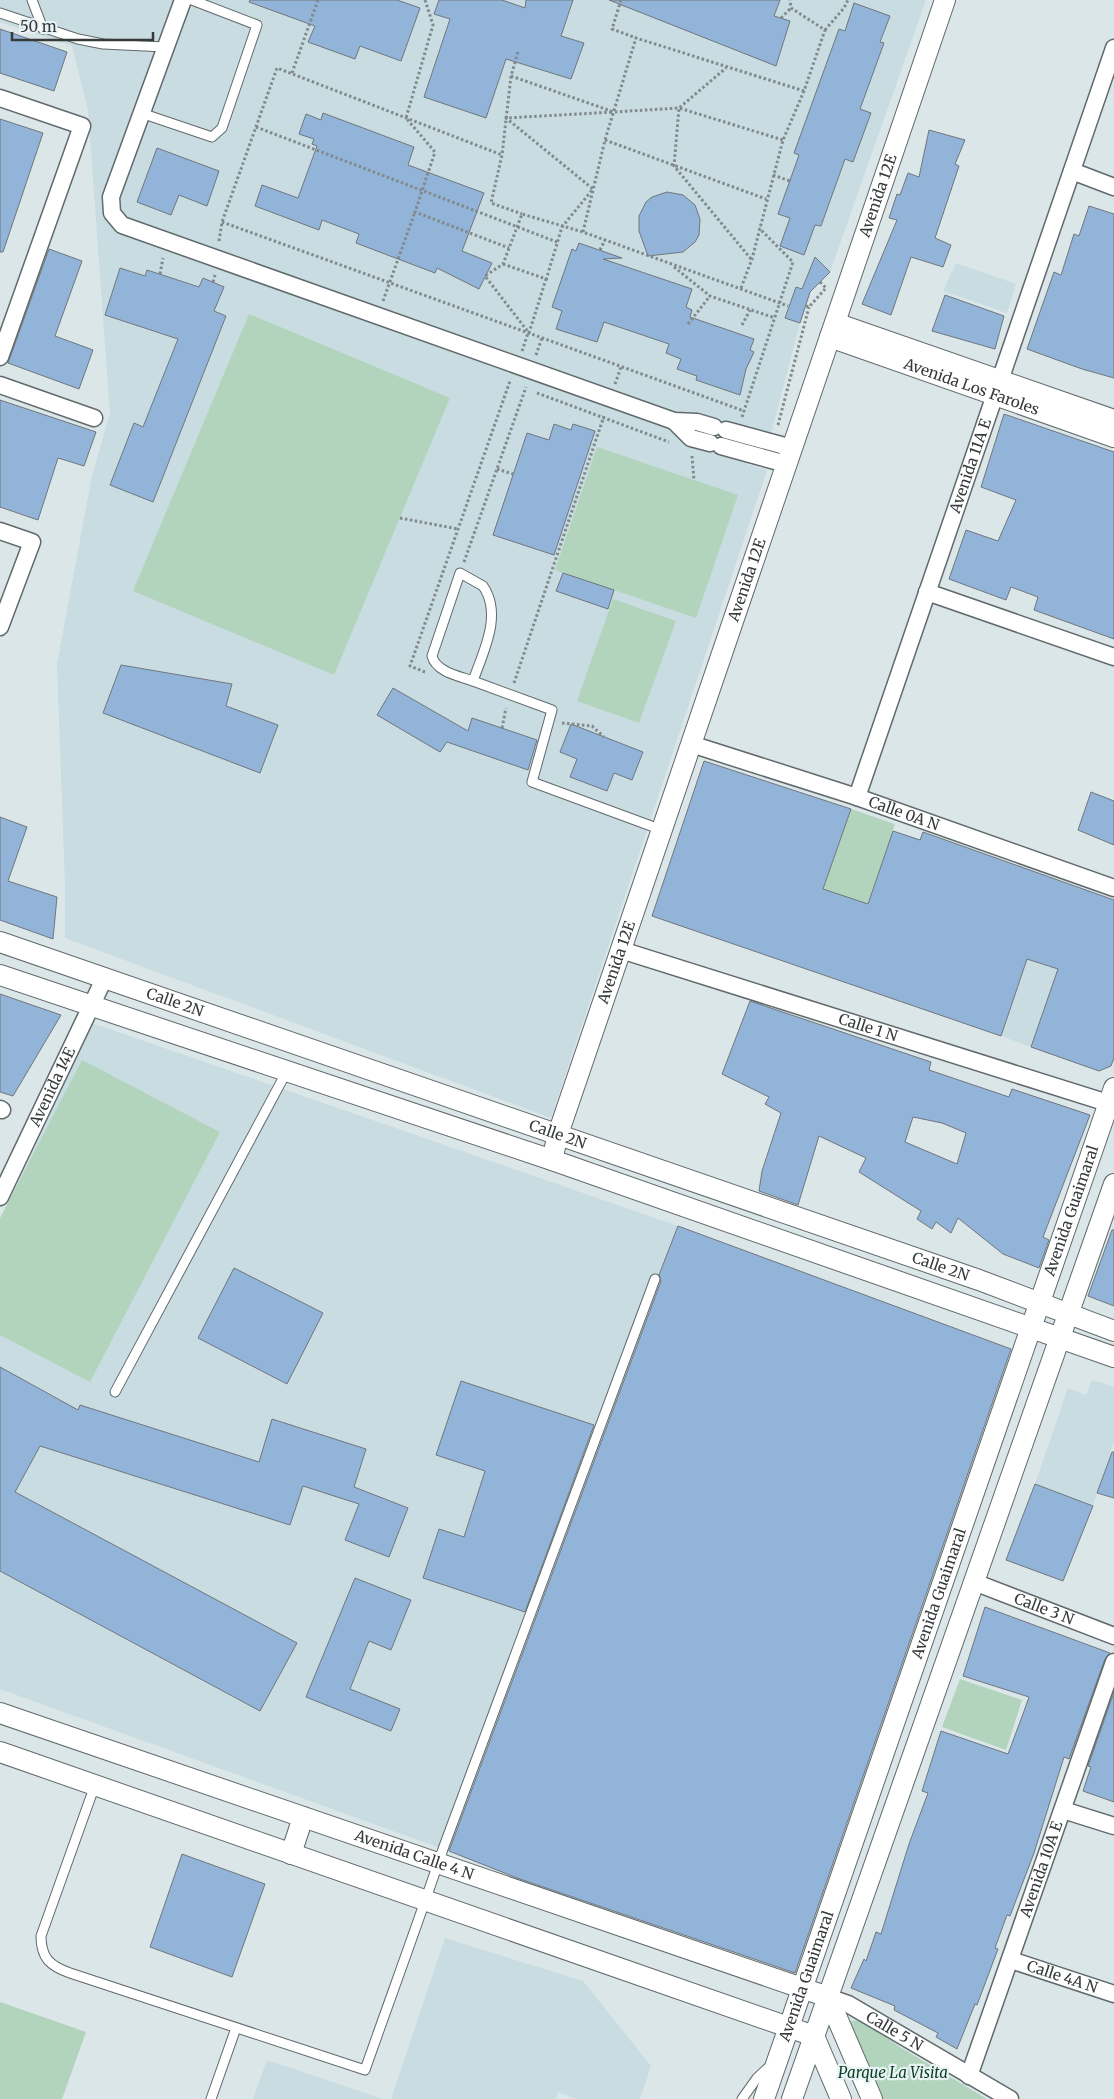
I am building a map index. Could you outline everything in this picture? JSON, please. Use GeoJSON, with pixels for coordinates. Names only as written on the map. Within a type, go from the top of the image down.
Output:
{"type":"FeatureCollection","features":[{"type":"Feature","properties":{"kind":"street"},"geometry":{"type":"LineString","coordinates":[[183,0],[110,197],[112,213],[122,225],[530,372],[674,421],[697,422],[726,430],[784,452]]}},
{"type":"Feature","properties":{"kind":"street","name":"Avenida 12E"},"geometry":{"type":"LineString","coordinates":[[552,1160],[558,1134],[692,744],[784,452],[832,330],[945,0]]}},
{"type":"Feature","properties":{"kind":"street","name":"Avenida 11A E"},"geometry":{"type":"LineString","coordinates":[[857,797],[1114,48]]}},
{"type":"Feature","properties":{"kind":"street"},"geometry":{"type":"LineString","coordinates":[[0,98],[82,126],[0,356]]}},
{"type":"Feature","properties":{"kind":"street"},"geometry":{"type":"LineString","coordinates":[[1072,171],[1114,186]]}},
{"type":"Feature","properties":{"kind":"street","name":"Avenida Los Faroles"},"geometry":{"type":"LineString","coordinates":[[832,330],[998,388],[1114,437]]}},
{"type":"Feature","properties":{"kind":"street"},"geometry":{"type":"LineString","coordinates":[[0,385],[94,418]]}},
{"type":"Feature","properties":{"kind":"street","name":"Avenida Los Faroles"},"geometry":{"type":"LineString","coordinates":[[998,388],[1114,420]]}},
{"type":"Feature","properties":{"kind":"street"},"geometry":{"type":"LineString","coordinates":[[674,421],[691,438],[715,445],[784,452]]}},
{"type":"Feature","properties":{"kind":"street"},"geometry":{"type":"LineString","coordinates":[[0,531],[32,542],[0,627]]}},
{"type":"Feature","properties":{"kind":"street"},"geometry":{"type":"LineString","coordinates":[[927,592],[1114,657]]}},
{"type":"Feature","properties":{"kind":"street","name":"Calle 0A N"},"geometry":{"type":"LineString","coordinates":[[692,744],[857,797],[1114,888]]}},
{"type":"Feature","properties":{"kind":"street","name":"Calle 2N"},"geometry":{"type":"LineString","coordinates":[[0,942],[979,1280],[1114,1331]]}},
{"type":"Feature","properties":{"kind":"street","name":"Calle 1 N"},"geometry":{"type":"LineString","coordinates":[[621,950],[1112,1098]]}},
{"type":"Feature","properties":{"kind":"street","name":"Calle 2N"},"geometry":{"type":"LineString","coordinates":[[0,975],[552,1160],[1114,1357]]}},
{"type":"Feature","properties":{"kind":"street","name":"Avenida 14E"},"geometry":{"type":"LineString","coordinates":[[0,1196],[93,1006],[105,977]]}},
{"type":"Feature","properties":{"kind":"street","name":"Avenida Guaimaral"},"geometry":{"type":"LineString","coordinates":[[764,2099],[1030,1328],[1112,1098]]}},
{"type":"Feature","properties":{"kind":"street","name":"Avenida Guaimaral"},"geometry":{"type":"LineString","coordinates":[[792,2099],[1114,1184]]}},
{"type":"Feature","properties":{"kind":"street","name":"Calle 3 N"},"geometry":{"type":"LineString","coordinates":[[974,1582],[1114,1636]]}},
{"type":"Feature","properties":{"kind":"street","name":"Avenida 10A E"},"geometry":{"type":"LineString","coordinates":[[969,2076],[1064,1810],[1114,1662]]}},
{"type":"Feature","properties":{"kind":"street","name":"Avenida Calle 4 N"},"geometry":{"type":"LineString","coordinates":[[2,1719],[303,1817],[828,1997]]}},
{"type":"Feature","properties":{"kind":"street"},"geometry":{"type":"LineString","coordinates":[[0,1752],[814,2036],[841,2099]]}},
{"type":"Feature","properties":{"kind":"street"},"geometry":{"type":"LineString","coordinates":[[1064,1810],[1114,1826]]}},
{"type":"Feature","properties":{"kind":"street"},"geometry":{"type":"LineString","coordinates":[[291,1854],[303,1817]]}},
{"type":"Feature","properties":{"kind":"street","name":"Calle 4A N"},"geometry":{"type":"LineString","coordinates":[[1011,1960],[1114,1994]]}},
{"type":"Feature","properties":{"kind":"street"},"geometry":{"type":"LineString","coordinates":[[828,1997],[872,2099]]}},
{"type":"Feature","properties":{"kind":"street","name":"Calle 5 N"},"geometry":{"type":"LineString","coordinates":[[828,1997],[848,2004],[1010,2099]]}},
{"type":"Feature","properties":{"kind":"lane"},"geometry":{"type":"LineString","coordinates":[[32,0],[43,29]]}},
{"type":"Feature","properties":{"kind":"lane"},"geometry":{"type":"LineString","coordinates":[[141,113],[212,136],[222,128],[257,25],[192,0]]}},
{"type":"Feature","properties":{"kind":"lane"},"geometry":{"type":"LineString","coordinates":[[0,13],[43,29],[103,44],[165,47]]}},
{"type":"Feature","properties":{"kind":"lane"},"geometry":{"type":"LineString","coordinates":[[474,681],[490,632],[492,609],[483,586],[460,574],[432,656],[436,665],[441,668],[474,681],[510,695],[552,710],[532,782],[662,830]]}},
{"type":"Feature","properties":{"kind":"lane"},"geometry":{"type":"LineString","coordinates":[[115,1392],[287,1071]]}},
{"type":"Feature","properties":{"kind":"lane"},"geometry":{"type":"LineString","coordinates":[[95,1785],[41,1936],[41,1945],[46,1960],[56,1968],[70,1973],[365,2070],[414,1928],[426,1901],[438,1863],[656,1280]]}},
{"type":"Feature","properties":{"kind":"lane"},"geometry":{"type":"LineString","coordinates":[[211,2099],[236,2028]]}},
{"type":"Feature","properties":{"kind":"lane"},"geometry":{"type":"LineString","coordinates":[[742,2099],[757,2078],[777,2060]]}},
{"type":"Feature","properties":{"kind":"path"},"geometry":{"type":"LineString","coordinates":[[406,118],[433,25],[425,0]]}},
{"type":"Feature","properties":{"kind":"path"},"geometry":{"type":"LineString","coordinates":[[621,0],[612,29],[726,68],[804,91]]}},
{"type":"Feature","properties":{"kind":"path"},"geometry":{"type":"LineString","coordinates":[[790,0],[791,8],[825,30]]}},
{"type":"Feature","properties":{"kind":"path"},"geometry":{"type":"LineString","coordinates":[[741,288],[752,259],[766,199],[783,140],[804,91],[825,30],[844,8],[848,0]]}},
{"type":"Feature","properties":{"kind":"path"},"geometry":{"type":"LineString","coordinates":[[292,73],[316,2]]}},
{"type":"Feature","properties":{"kind":"path"},"geometry":{"type":"LineString","coordinates":[[781,18],[791,8]]}},
{"type":"Feature","properties":{"kind":"path"},"geometry":{"type":"LineString","coordinates":[[583,232],[605,140],[636,38]]}},
{"type":"Feature","properties":{"kind":"path"},"geometry":{"type":"LineString","coordinates":[[518,52],[511,76],[502,155],[491,202],[522,214],[583,232],[788,306]]}},
{"type":"Feature","properties":{"kind":"path"},"geometry":{"type":"LineString","coordinates":[[502,155],[277,68],[222,222],[744,411]]}},
{"type":"Feature","properties":{"kind":"path"},"geometry":{"type":"LineString","coordinates":[[726,68],[679,108],[674,166],[752,259]]}},
{"type":"Feature","properties":{"kind":"path"},"geometry":{"type":"LineString","coordinates":[[511,76],[614,112]]}},
{"type":"Feature","properties":{"kind":"path"},"geometry":{"type":"LineString","coordinates":[[506,118],[679,108],[783,140]]}},
{"type":"Feature","properties":{"kind":"path"},"geometry":{"type":"LineString","coordinates":[[390,283],[435,152],[406,118]]}},
{"type":"Feature","properties":{"kind":"path"},"geometry":{"type":"LineString","coordinates":[[506,118],[593,189]]}},
{"type":"Feature","properties":{"kind":"path"},"geometry":{"type":"LineString","coordinates":[[256,128],[558,242]]}},
{"type":"Feature","properties":{"kind":"path"},"geometry":{"type":"LineString","coordinates":[[605,140],[766,199]]}},
{"type":"Feature","properties":{"kind":"path"},"geometry":{"type":"LineString","coordinates":[[773,175],[790,181]]}},
{"type":"Feature","properties":{"kind":"path"},"geometry":{"type":"LineString","coordinates":[[528,333],[562,227],[593,189]]}},
{"type":"Feature","properties":{"kind":"path"},"geometry":{"type":"LineString","coordinates":[[415,212],[508,248]]}},
{"type":"Feature","properties":{"kind":"path"},"geometry":{"type":"LineString","coordinates":[[522,214],[503,264],[485,276],[528,333]]}},
{"type":"Feature","properties":{"kind":"path"},"geometry":{"type":"LineString","coordinates":[[726,430],[744,411],[793,262],[759,228]]}},
{"type":"Feature","properties":{"kind":"path"},"geometry":{"type":"LineString","coordinates":[[600,250],[605,240]]}},
{"type":"Feature","properties":{"kind":"path"},"geometry":{"type":"LineString","coordinates":[[160,274],[164,254]]}},
{"type":"Feature","properties":{"kind":"path"},"geometry":{"type":"LineString","coordinates":[[503,264],[546,279]]}},
{"type":"Feature","properties":{"kind":"path"},"geometry":{"type":"LineString","coordinates":[[671,264],[710,296],[775,318]]}},
{"type":"Feature","properties":{"kind":"path"},"geometry":{"type":"LineString","coordinates":[[820,282],[826,288]]}},
{"type":"Feature","properties":{"kind":"path"},"geometry":{"type":"LineString","coordinates":[[688,324],[710,296]]}},
{"type":"Feature","properties":{"kind":"path"},"geometry":{"type":"LineString","coordinates":[[784,452],[809,307]]}},
{"type":"Feature","properties":{"kind":"path"},"geometry":{"type":"LineString","coordinates":[[742,325],[750,310]]}},
{"type":"Feature","properties":{"kind":"path"},"geometry":{"type":"LineString","coordinates":[[460,574],[530,372]]}},
{"type":"Feature","properties":{"kind":"path"},"geometry":{"type":"LineString","coordinates":[[502,728],[510,695],[610,399]]}},
{"type":"Feature","properties":{"kind":"path"},"geometry":{"type":"LineString","coordinates":[[691,438],[694,480]]}},
{"type":"Feature","properties":{"kind":"path"},"geometry":{"type":"LineString","coordinates":[[497,469],[513,474]]}},
{"type":"Feature","properties":{"kind":"path"},"geometry":{"type":"LineString","coordinates":[[400,518],[458,529]]}},
{"type":"Feature","properties":{"kind":"path"},"geometry":{"type":"LineString","coordinates":[[549,721],[592,726],[604,737]]}},
{"type":"Feature","properties":{"kind":"shaded area"},"geometry":{"type":"Polygon","coordinates":[[[0,0],[926,0],[830,272],[811,292],[800,323],[771,434],[758,431],[747,464],[767,470],[551,1118],[65,938],[65,883],[57,664],[92,476],[110,413],[88,110],[72,46],[0,22],[0,0]]]}},
{"type":"Feature","properties":{"kind":"shaded area"},"geometry":{"type":"Polygon","coordinates":[[[956,263],[1016,284],[1007,313],[943,291],[956,263]]]}},
{"type":"Feature","properties":{"kind":"shaded area"},"geometry":{"type":"Polygon","coordinates":[[[1027,959],[1058,969],[1031,1047],[1001,1036],[1027,959]]]}},
{"type":"Feature","properties":{"kind":"shaded area"},"geometry":{"type":"Polygon","coordinates":[[[92,1023],[678,1226],[443,1849],[0,1689],[0,1222],[92,1023]]]}},
{"type":"Feature","properties":{"kind":"shaded area"},"geometry":{"type":"Polygon","coordinates":[[[1092,1380],[1114,1387],[1114,1441],[1093,1506],[1035,1484],[1068,1388],[1086,1395],[1092,1380]]]}},
{"type":"Feature","properties":{"kind":"shaded area"},"geometry":{"type":"Polygon","coordinates":[[[445,1938],[583,1981],[651,2066],[640,2099],[576,2099],[558,2092],[555,2099],[391,2099],[445,1938]]]}},
{"type":"Feature","properties":{"kind":"shaded area"},"geometry":{"type":"Polygon","coordinates":[[[267,2060],[383,2099],[253,2099],[267,2060]]]}},
{"type":"Feature","properties":{"kind":"green space"},"geometry":{"type":"Polygon","coordinates":[[[249,314],[450,398],[334,675],[133,591],[249,314]]]}},
{"type":"Feature","properties":{"kind":"green space"},"geometry":{"type":"Polygon","coordinates":[[[597,447],[738,495],[696,618],[555,570],[597,447]]]}},
{"type":"Feature","properties":{"kind":"green space"},"geometry":{"type":"Polygon","coordinates":[[[613,599],[676,621],[639,723],[577,701],[613,599]]]}},
{"type":"Feature","properties":{"kind":"green space"},"geometry":{"type":"Polygon","coordinates":[[[851,809],[895,824],[868,904],[823,890],[851,809]]]}},
{"type":"Feature","properties":{"kind":"green space"},"geometry":{"type":"Polygon","coordinates":[[[82,1060],[220,1132],[90,1382],[0,1335],[0,1218],[82,1060]]]}},
{"type":"Feature","properties":{"kind":"green space"},"geometry":{"type":"Polygon","coordinates":[[[960,1679],[1022,1700],[1006,1750],[942,1727],[960,1679]]]}},
{"type":"Feature","properties":{"kind":"green space"},"geometry":{"type":"Polygon","coordinates":[[[0,2002],[86,2032],[62,2099],[0,2099],[0,2002]]]}},
{"type":"Feature","properties":{"kind":"green space","name":"Parque La Visita"},"geometry":{"type":"Polygon","coordinates":[[[861,2020],[900,2047],[987,2099],[876,2099],[842,2022],[861,2020]]]}},
{"type":"Feature","properties":{"kind":"building"},"geometry":{"type":"Polygon","coordinates":[[[250,0],[397,0],[420,8],[401,61],[360,46],[355,59],[308,42],[315,26],[249,2],[250,0]]]}},
{"type":"Feature","properties":{"kind":"building"},"geometry":{"type":"Polygon","coordinates":[[[439,0],[502,0],[525,8],[526,0],[573,0],[561,36],[584,43],[571,79],[506,59],[486,118],[424,97],[450,19],[434,14],[439,0]]]}},
{"type":"Feature","properties":{"kind":"building"},"geometry":{"type":"Polygon","coordinates":[[[609,0],[780,0],[774,16],[790,21],[776,66],[609,0]]]}},
{"type":"Feature","properties":{"kind":"building"},"geometry":{"type":"Polygon","coordinates":[[[854,3],[890,16],[880,42],[884,43],[860,109],[871,113],[853,162],[845,159],[821,226],[815,225],[804,255],[780,246],[790,218],[778,214],[799,155],[794,153],[839,29],[845,31],[854,3]]]}},
{"type":"Feature","properties":{"kind":"building"},"geometry":{"type":"Polygon","coordinates":[[[0,29],[67,52],[54,91],[0,73],[0,29]]]}},
{"type":"Feature","properties":{"kind":"building"},"geometry":{"type":"Polygon","coordinates":[[[323,113],[414,147],[408,165],[484,193],[462,251],[492,263],[479,289],[437,268],[435,273],[356,243],[359,234],[322,220],[319,230],[255,206],[262,185],[298,198],[317,146],[312,144],[314,139],[299,134],[306,114],[321,120],[323,113]]]}},
{"type":"Feature","properties":{"kind":"building"},"geometry":{"type":"Polygon","coordinates":[[[0,119],[43,133],[3,252],[0,252],[0,119]]]}},
{"type":"Feature","properties":{"kind":"building"},"geometry":{"type":"Polygon","coordinates":[[[929,130],[965,140],[955,164],[959,166],[935,238],[951,245],[943,267],[911,257],[891,315],[862,304],[897,220],[889,218],[897,194],[900,195],[908,173],[919,177],[929,130]]]}},
{"type":"Feature","properties":{"kind":"building"},"geometry":{"type":"Polygon","coordinates":[[[157,148],[219,171],[207,206],[179,195],[171,215],[137,202],[157,148]]]}},
{"type":"Feature","properties":{"kind":"building"},"geometry":{"type":"Polygon","coordinates":[[[667,192],[683,195],[695,205],[700,219],[699,235],[695,242],[683,252],[648,256],[639,231],[639,216],[646,202],[652,197],[667,192]]]}},
{"type":"Feature","properties":{"kind":"building"},"geometry":{"type":"Polygon","coordinates":[[[1089,206],[1114,214],[1114,378],[1082,369],[1027,349],[1054,272],[1061,275],[1074,234],[1079,236],[1089,206]]]}},
{"type":"Feature","properties":{"kind":"building"},"geometry":{"type":"Polygon","coordinates":[[[579,243],[622,258],[603,259],[692,289],[686,307],[692,310],[690,317],[754,339],[750,350],[754,352],[746,369],[740,395],[696,380],[697,376],[677,369],[681,359],[666,353],[669,344],[604,322],[597,342],[556,329],[562,311],[552,307],[572,249],[576,251],[579,243]]]}},
{"type":"Feature","properties":{"kind":"building"},"geometry":{"type":"Polygon","coordinates":[[[49,249],[82,261],[55,336],[93,350],[79,389],[8,363],[49,249]]]}},
{"type":"Feature","properties":{"kind":"building"},"geometry":{"type":"Polygon","coordinates":[[[815,257],[830,272],[810,292],[800,323],[785,318],[796,287],[802,289],[815,257]]]}},
{"type":"Feature","properties":{"kind":"building"},"geometry":{"type":"Polygon","coordinates":[[[120,268],[145,276],[147,270],[199,287],[203,278],[224,287],[214,311],[226,316],[153,502],[110,485],[134,423],[143,427],[178,339],[105,315],[120,268]]]}},
{"type":"Feature","properties":{"kind":"building"},"geometry":{"type":"Polygon","coordinates":[[[945,295],[1004,316],[995,349],[932,331],[945,295]]]}},
{"type":"Feature","properties":{"kind":"building"},"geometry":{"type":"Polygon","coordinates":[[[0,400],[96,432],[84,466],[58,458],[38,520],[0,507],[0,400]]]}},
{"type":"Feature","properties":{"kind":"building"},"geometry":{"type":"Polygon","coordinates":[[[1004,414],[1114,452],[1114,639],[1034,610],[1038,597],[1011,587],[1006,600],[949,579],[966,530],[998,541],[1016,500],[981,487],[1004,414]]]}},
{"type":"Feature","properties":{"kind":"building"},"geometry":{"type":"Polygon","coordinates":[[[554,424],[571,430],[573,424],[595,431],[554,555],[493,535],[527,433],[549,440],[554,424]]]}},
{"type":"Feature","properties":{"kind":"building"},"geometry":{"type":"Polygon","coordinates":[[[563,573],[614,590],[608,609],[556,591],[563,573]]]}},
{"type":"Feature","properties":{"kind":"building"},"geometry":{"type":"Polygon","coordinates":[[[121,665],[232,684],[226,706],[278,725],[260,773],[103,713],[121,665]]]}},
{"type":"Feature","properties":{"kind":"building"},"geometry":{"type":"Polygon","coordinates":[[[393,688],[468,731],[472,718],[537,740],[528,770],[447,742],[440,752],[377,715],[393,688]]]}},
{"type":"Feature","properties":{"kind":"building"},"geometry":{"type":"Polygon","coordinates":[[[571,724],[643,752],[632,780],[614,773],[607,791],[570,777],[577,759],[560,752],[571,724]]]}},
{"type":"Feature","properties":{"kind":"building"},"geometry":{"type":"Polygon","coordinates":[[[704,761],[851,809],[823,889],[868,904],[893,831],[920,840],[923,832],[1114,900],[1114,1058],[1111,1066],[1099,1071],[1031,1047],[1058,969],[1027,959],[1001,1036],[652,916],[704,761]]]}},
{"type":"Feature","properties":{"kind":"building"},"geometry":{"type":"Polygon","coordinates":[[[1091,792],[1114,801],[1114,845],[1078,830],[1091,792]]]}},
{"type":"Feature","properties":{"kind":"building"},"geometry":{"type":"Polygon","coordinates":[[[0,817],[27,827],[8,881],[57,897],[53,939],[0,920],[0,817]]]}},
{"type":"Feature","properties":{"kind":"building"},"geometry":{"type":"Polygon","coordinates":[[[0,994],[61,1015],[13,1096],[0,1092],[0,994]]]}},
{"type":"Feature","properties":{"kind":"building"},"geometry":{"type":"Polygon","coordinates":[[[750,1001],[931,1062],[929,1070],[1009,1097],[1012,1089],[1090,1115],[1043,1237],[1049,1240],[1039,1268],[1003,1254],[958,1218],[951,1233],[936,1222],[932,1229],[917,1219],[921,1211],[859,1172],[866,1158],[819,1136],[798,1205],[759,1191],[762,1171],[781,1113],[765,1104],[769,1097],[722,1074],[750,1001]],[[913,1117],[905,1142],[957,1164],[966,1133],[942,1123],[913,1117]]]}},
{"type":"Feature","properties":{"kind":"building"},"geometry":{"type":"Polygon","coordinates":[[[678,1226],[1011,1349],[795,1973],[517,1878],[449,1851],[661,1281],[659,1275],[678,1226]]]}},
{"type":"Feature","properties":{"kind":"building"},"geometry":{"type":"Polygon","coordinates":[[[1112,1230],[1114,1230],[1114,1306],[1088,1296],[1112,1230]]]}},
{"type":"Feature","properties":{"kind":"building"},"geometry":{"type":"Polygon","coordinates":[[[234,1268],[323,1313],[287,1384],[198,1338],[234,1268]]]}},
{"type":"Feature","properties":{"kind":"building"},"geometry":{"type":"Polygon","coordinates":[[[0,1367],[78,1410],[80,1405],[259,1462],[272,1419],[366,1449],[354,1487],[408,1508],[389,1557],[345,1540],[359,1504],[303,1486],[290,1525],[40,1446],[15,1492],[297,1643],[260,1711],[0,1571],[0,1367]]]}},
{"type":"Feature","properties":{"kind":"building"},"geometry":{"type":"Polygon","coordinates":[[[461,1381],[594,1425],[525,1612],[423,1578],[439,1529],[464,1537],[485,1471],[436,1455],[461,1381]]]}},
{"type":"Feature","properties":{"kind":"building"},"geometry":{"type":"Polygon","coordinates":[[[1112,1452],[1114,1452],[1114,1498],[1097,1493],[1112,1452]]]}},
{"type":"Feature","properties":{"kind":"building"},"geometry":{"type":"Polygon","coordinates":[[[1035,1484],[1093,1506],[1063,1581],[1006,1560],[1035,1484]]]}},
{"type":"Feature","properties":{"kind":"building"},"geometry":{"type":"Polygon","coordinates":[[[355,1578],[411,1600],[391,1650],[369,1641],[350,1689],[400,1709],[391,1731],[306,1697],[355,1578]]]}},
{"type":"Feature","properties":{"kind":"building"},"geometry":{"type":"Polygon","coordinates":[[[985,1607],[1110,1653],[1105,1659],[1069,1759],[1064,1757],[1034,1853],[1010,1916],[1007,1915],[995,1948],[998,1949],[977,2005],[975,2004],[957,2049],[936,2037],[938,2033],[894,2010],[895,2006],[851,1988],[864,1959],[866,1961],[876,1932],[881,1934],[909,1844],[928,1793],[922,1791],[941,1731],[1008,1754],[1029,1697],[963,1676],[985,1607]]]}},
{"type":"Feature","properties":{"kind":"building"},"geometry":{"type":"Polygon","coordinates":[[[1114,1692],[1114,1802],[1083,1791],[1091,1767],[1088,1766],[1114,1692]]]}},
{"type":"Feature","properties":{"kind":"building"},"geometry":{"type":"Polygon","coordinates":[[[182,1854],[265,1884],[232,1977],[150,1947],[182,1854]]]}}]}
